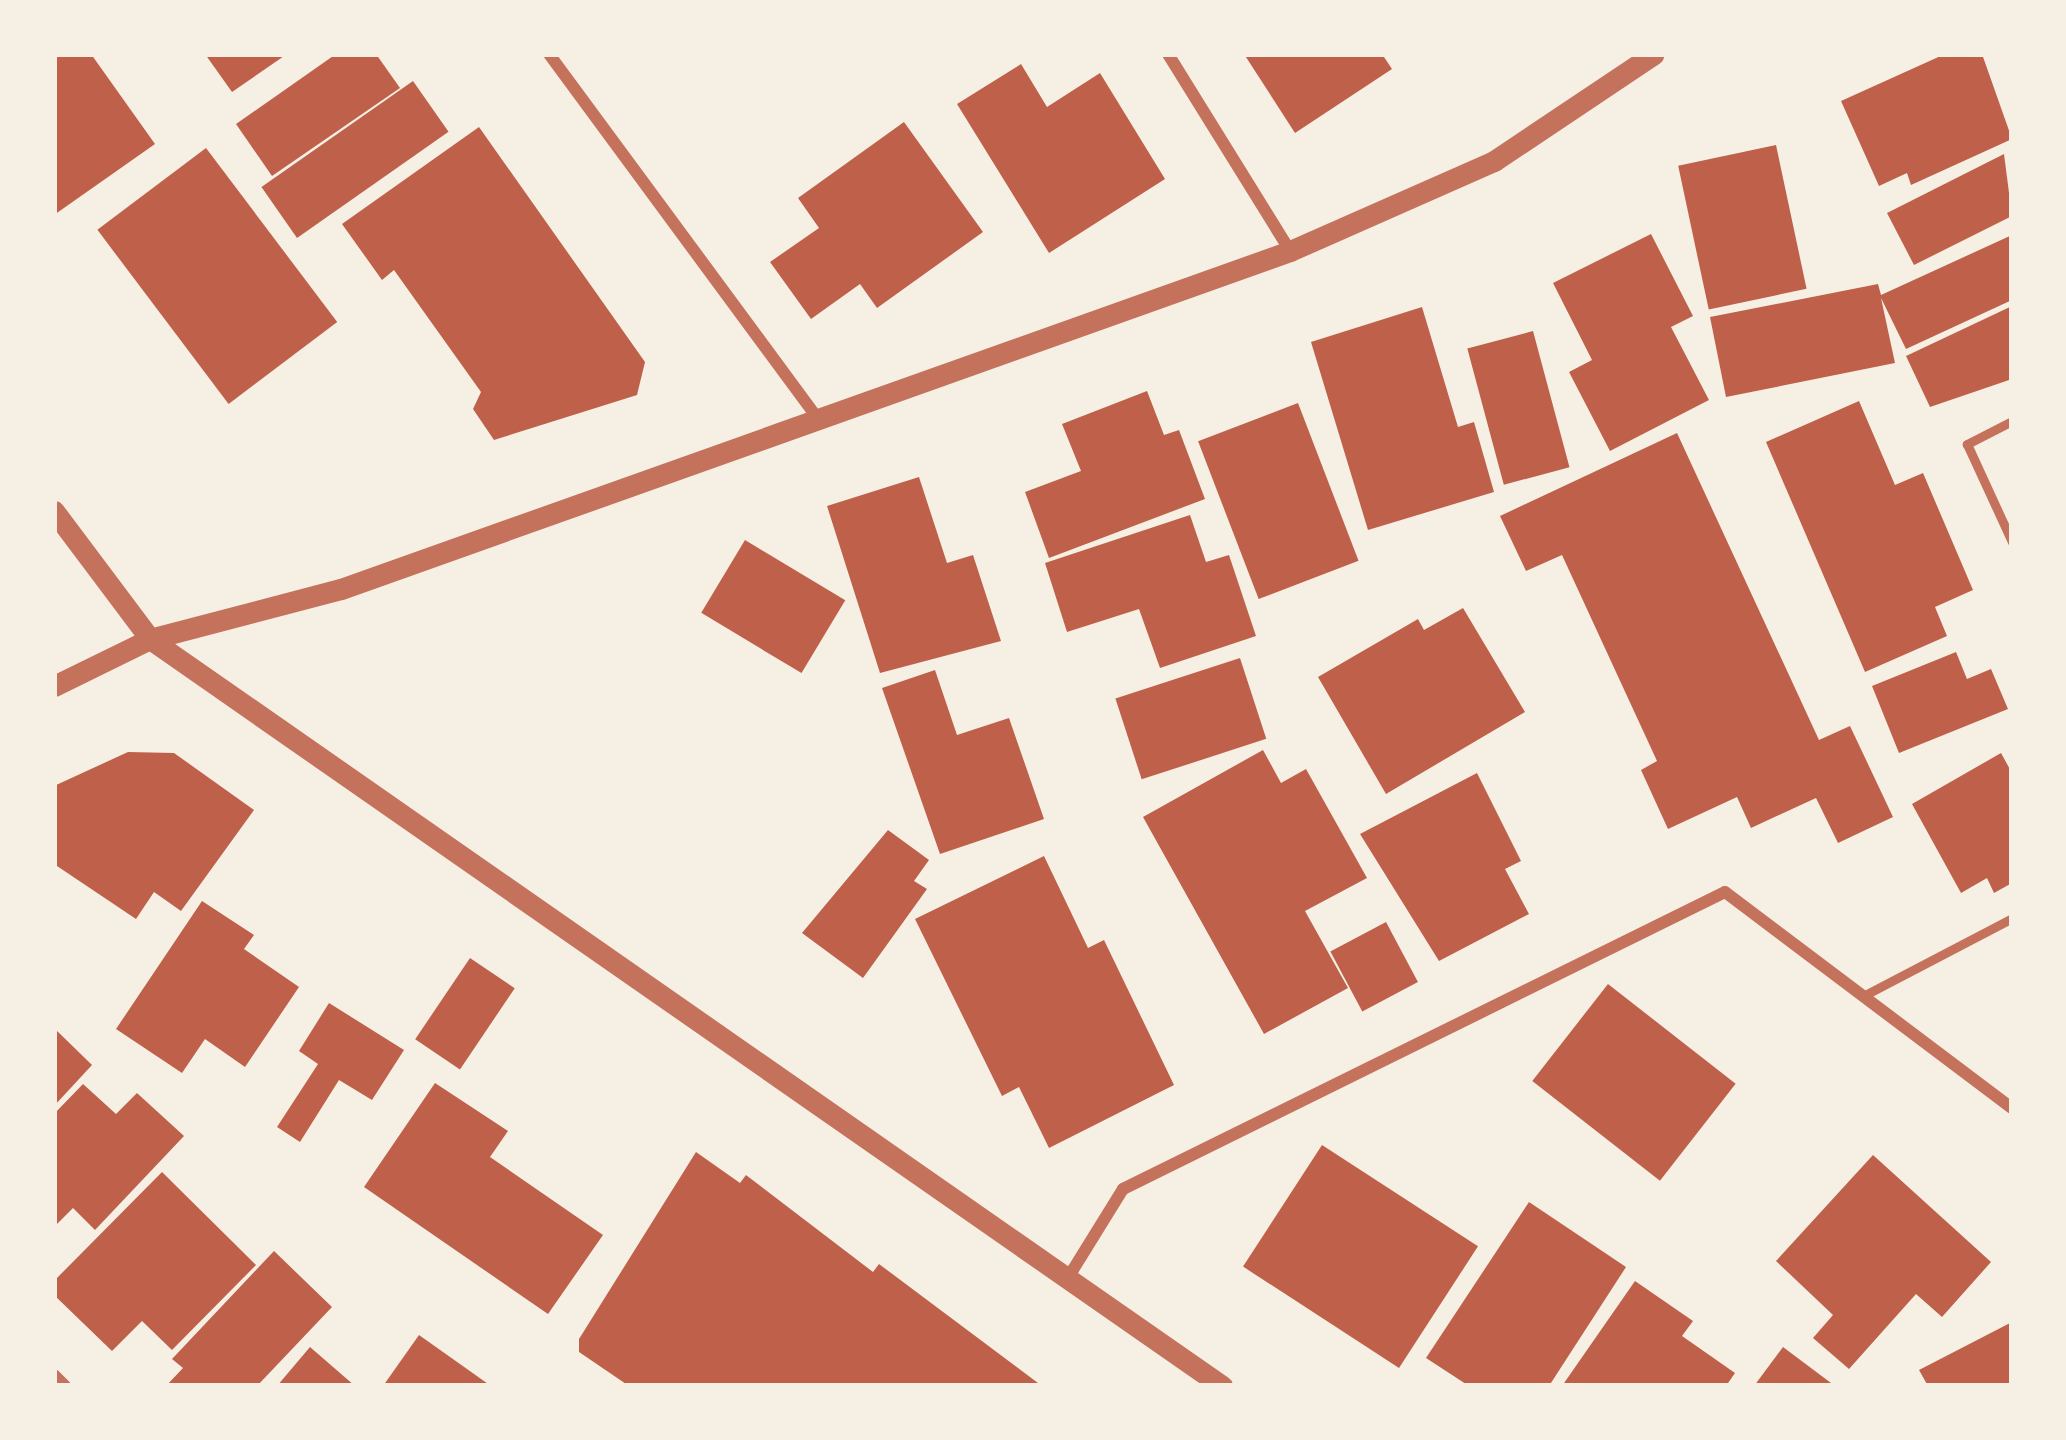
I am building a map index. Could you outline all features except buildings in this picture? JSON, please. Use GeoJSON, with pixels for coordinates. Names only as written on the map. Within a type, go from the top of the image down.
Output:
{"type":"FeatureCollection","features":[{"type":"Feature","properties":{"kind":"street"},"geometry":{"type":"LineString","coordinates":[[549,54],[821,422]]}},
{"type":"Feature","properties":{"kind":"street"},"geometry":{"type":"LineString","coordinates":[[1168,54],[1290,251]]}},
{"type":"Feature","properties":{"kind":"street"},"geometry":{"type":"LineString","coordinates":[[54,686],[150,639],[341,589],[821,422],[1290,251],[1494,161],[1654,54]]}},
{"type":"Feature","properties":{"kind":"street"},"geometry":{"type":"LineString","coordinates":[[54,511],[150,639],[1065,1282],[1222,1386]]}},
{"type":"Feature","properties":{"kind":"street"},"geometry":{"type":"LineString","coordinates":[[1065,1282],[1123,1189],[1725,892],[1858,999],[2012,1108]]}},
{"type":"Feature","properties":{"kind":"street"},"geometry":{"type":"LineString","coordinates":[[54,1376],[65,1386]]}},
{"type":"Feature","properties":{"kind":"lane"},"geometry":{"type":"LineString","coordinates":[[2012,421],[1967,444],[2012,542]]}},
{"type":"Feature","properties":{"kind":"lane"},"geometry":{"type":"LineString","coordinates":[[1858,999],[2012,918]]}}]}
